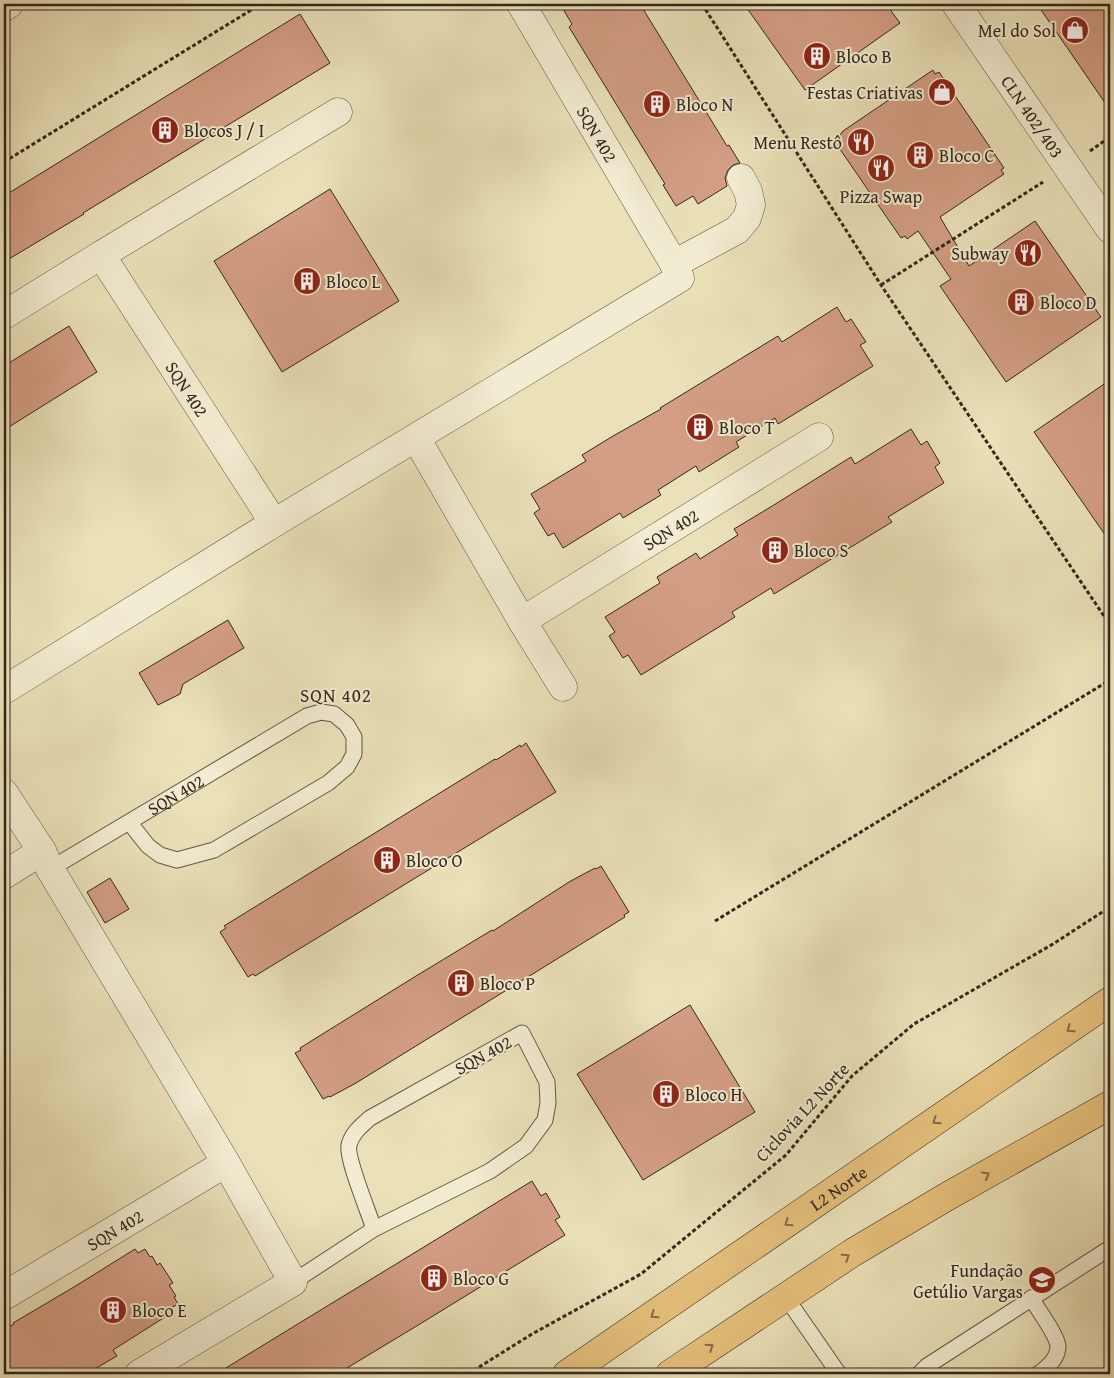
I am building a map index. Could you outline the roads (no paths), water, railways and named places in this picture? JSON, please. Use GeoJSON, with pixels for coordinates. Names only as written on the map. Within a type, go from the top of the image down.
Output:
{"type":"FeatureCollection","features":[{"type":"Feature","properties":{"kind":"main road","name":"L2 Norte"},"geometry":{"type":"LineString","coordinates":[[567,1374],[1110,1001]]}},
{"type":"Feature","properties":{"kind":"main road"},"geometry":{"type":"LineString","coordinates":[[670,1374],[852,1253],[948,1196],[1110,1105]]}},
{"type":"Feature","properties":{"kind":"street"},"geometry":{"type":"LineString","coordinates":[[4,7],[10,4]]}},
{"type":"Feature","properties":{"kind":"street","name":"SQN 402"},"geometry":{"type":"LineString","coordinates":[[521,4],[674,264]]}},
{"type":"Feature","properties":{"kind":"street","name":"CLN 402/403"},"geometry":{"type":"LineString","coordinates":[[956,4],[1110,228]]}},
{"type":"Feature","properties":{"kind":"street"},"geometry":{"type":"LineString","coordinates":[[4,315],[101,254],[338,112]]}},
{"type":"Feature","properties":{"kind":"street"},"geometry":{"type":"LineString","coordinates":[[4,690],[274,523],[680,278],[674,264],[738,230],[747,218],[751,205],[748,191],[741,178]]}},
{"type":"Feature","properties":{"kind":"street","name":"SQN 402"},"geometry":{"type":"LineString","coordinates":[[101,254],[274,523]]}},
{"type":"Feature","properties":{"kind":"street"},"geometry":{"type":"LineString","coordinates":[[416,438],[563,687]]}},
{"type":"Feature","properties":{"kind":"street","name":"SQN 402"},"geometry":{"type":"LineString","coordinates":[[522,620],[819,438]]}},
{"type":"Feature","properties":{"kind":"street"},"geometry":{"type":"LineString","coordinates":[[4,793],[46,860],[226,1163],[293,1282]]}},
{"type":"Feature","properties":{"kind":"street","name":"SQN 402"},"geometry":{"type":"LineString","coordinates":[[4,875],[46,860]]}},
{"type":"Feature","properties":{"kind":"street","name":"SQN 402"},"geometry":{"type":"LineString","coordinates":[[4,1296],[226,1163]]}},
{"type":"Feature","properties":{"kind":"street","name":"SQN 402"},"geometry":{"type":"LineString","coordinates":[[139,1374],[293,1282]]}},
{"type":"Feature","properties":{"kind":"lane","name":"SQN 402"},"geometry":{"type":"LineString","coordinates":[[46,860],[129,822],[307,716],[321,712],[334,714],[347,725],[354,737],[354,754],[347,768],[328,783],[214,850],[177,860],[160,855],[148,846],[129,822]]}},
{"type":"Feature","properties":{"kind":"lane","name":"SQN 402"},"geometry":{"type":"LineString","coordinates":[[293,1282],[374,1229],[490,1171],[526,1146],[545,1120],[548,1103],[547,1082],[522,1033],[370,1118],[354,1132],[348,1146],[350,1160],[374,1229]]}},
{"type":"Feature","properties":{"kind":"lane"},"geometry":{"type":"LineString","coordinates":[[919,1374],[926,1366],[1110,1248]]}},
{"type":"Feature","properties":{"kind":"lane"},"geometry":{"type":"LineString","coordinates":[[785,1296],[839,1374]]}},
{"type":"Feature","properties":{"kind":"lane"},"geometry":{"type":"LineString","coordinates":[[1031,1298],[1052,1332],[1058,1346],[1055,1357],[1038,1374]]}},
{"type":"Feature","properties":{"kind":"place","name":"Mel do Sol"},"geometry":{"type":"Point","coordinates":[1075,30]}},
{"type":"Feature","properties":{"kind":"place","name":"Bloco B"},"geometry":{"type":"Point","coordinates":[817,56]}},
{"type":"Feature","properties":{"kind":"place","name":"Festas Criativas"},"geometry":{"type":"Point","coordinates":[942,92]}},
{"type":"Feature","properties":{"kind":"place","name":"Bloco N"},"geometry":{"type":"Point","coordinates":[657,104]}},
{"type":"Feature","properties":{"kind":"place","name":"Blocos J / I"},"geometry":{"type":"Point","coordinates":[165,130]}},
{"type":"Feature","properties":{"kind":"place","name":"Menu Restô"},"geometry":{"type":"Point","coordinates":[861,142]}},
{"type":"Feature","properties":{"kind":"place","name":"Bloco C"},"geometry":{"type":"Point","coordinates":[920,155]}},
{"type":"Feature","properties":{"kind":"place","name":"Pizza Swap"},"geometry":{"type":"Point","coordinates":[881,168]}},
{"type":"Feature","properties":{"kind":"place","name":"Subway"},"geometry":{"type":"Point","coordinates":[1028,253]}},
{"type":"Feature","properties":{"kind":"place","name":"Bloco L"},"geometry":{"type":"Point","coordinates":[307,281]}},
{"type":"Feature","properties":{"kind":"place","name":"Bloco D"},"geometry":{"type":"Point","coordinates":[1021,302]}},
{"type":"Feature","properties":{"kind":"place","name":"Bloco T"},"geometry":{"type":"Point","coordinates":[700,427]}},
{"type":"Feature","properties":{"kind":"place","name":"Bloco S"},"geometry":{"type":"Point","coordinates":[775,550]}},
{"type":"Feature","properties":{"kind":"place","name":"Bloco O"},"geometry":{"type":"Point","coordinates":[387,860]}},
{"type":"Feature","properties":{"kind":"place","name":"Bloco P"},"geometry":{"type":"Point","coordinates":[461,983]}},
{"type":"Feature","properties":{"kind":"place","name":"Bloco H"},"geometry":{"type":"Point","coordinates":[666,1094]}},
{"type":"Feature","properties":{"kind":"place","name":"Bloco G"},"geometry":{"type":"Point","coordinates":[434,1278]}},
{"type":"Feature","properties":{"kind":"place","name":"Fundação Getúlio Vargas"},"geometry":{"type":"Point","coordinates":[1042,1280]}},
{"type":"Feature","properties":{"kind":"place","name":"Bloco E"},"geometry":{"type":"Point","coordinates":[113,1310]}},
{"type":"Feature","properties":{"kind":"district","name":"SQN 402"},"geometry":{"type":"Point","coordinates":[336,695]}}]}
